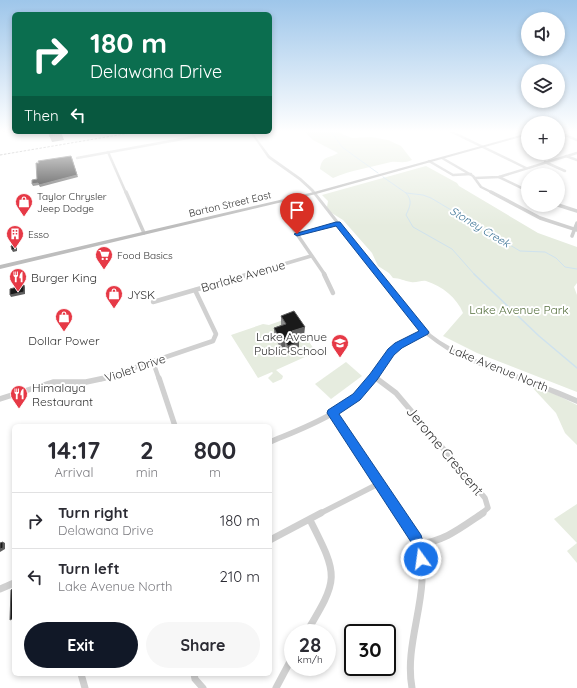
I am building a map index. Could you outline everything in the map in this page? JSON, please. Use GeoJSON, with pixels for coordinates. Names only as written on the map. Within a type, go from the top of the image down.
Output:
{"type":"FeatureCollection","features":[{"type":"Feature","properties":{"kind":"main road","name":"Barton Street East"},"geometry":{"type":"LineString","coordinates":[[0,267],[315,193],[425,162]]}},
{"type":"Feature","properties":{"kind":"main road","name":"Barton Street East"},"geometry":{"type":"LineString","coordinates":[[0,270],[39,259]]}},
{"type":"Feature","properties":{"kind":"street"},"geometry":{"type":"LineString","coordinates":[[112,162],[144,234]]}},
{"type":"Feature","properties":{"kind":"street","name":"Lake Avenue North"},"geometry":{"type":"LineString","coordinates":[[276,162],[305,183],[315,193],[338,224],[425,332],[442,344],[465,356],[577,401]]}},
{"type":"Feature","properties":{"kind":"street"},"geometry":{"type":"LineString","coordinates":[[431,162],[454,177],[461,177],[471,174]]}},
{"type":"Feature","properties":{"kind":"street"},"geometry":{"type":"LineString","coordinates":[[449,162],[471,174],[481,187],[531,214],[576,230]]}},
{"type":"Feature","properties":{"kind":"street"},"geometry":{"type":"LineString","coordinates":[[514,162],[526,168],[545,162]]}},
{"type":"Feature","properties":{"kind":"street"},"geometry":{"type":"LineString","coordinates":[[545,162],[558,168]]}},
{"type":"Feature","properties":{"kind":"street"},"geometry":{"type":"LineString","coordinates":[[475,178],[499,176],[521,169]]}},
{"type":"Feature","properties":{"kind":"street"},"geometry":{"type":"LineString","coordinates":[[499,176],[521,187]]}},
{"type":"Feature","properties":{"kind":"street"},"geometry":{"type":"LineString","coordinates":[[565,207],[577,211]]}},
{"type":"Feature","properties":{"kind":"street"},"geometry":{"type":"LineString","coordinates":[[284,218],[288,221],[297,234],[330,285],[333,293]]}},
{"type":"Feature","properties":{"kind":"street"},"geometry":{"type":"LineString","coordinates":[[572,236],[576,230],[577,223]]}},
{"type":"Feature","properties":{"kind":"street"},"geometry":{"type":"LineString","coordinates":[[297,234],[338,224]]}},
{"type":"Feature","properties":{"kind":"street","name":"Barlake Avenue"},"geometry":{"type":"LineString","coordinates":[[153,302],[311,256]]}},
{"type":"Feature","properties":{"kind":"street","name":"Violet Drive"},"geometry":{"type":"LineString","coordinates":[[0,399],[53,382],[95,381],[212,341],[216,337],[196,290]]}},
{"type":"Feature","properties":{"kind":"street"},"geometry":{"type":"LineString","coordinates":[[272,441],[332,413],[357,397],[398,345],[425,332]]}},
{"type":"Feature","properties":{"kind":"street"},"geometry":{"type":"LineString","coordinates":[[152,362],[175,424]]}},
{"type":"Feature","properties":{"kind":"street","name":"Jerome Crescent"},"geometry":{"type":"LineString","coordinates":[[374,377],[396,393],[485,498],[488,508],[485,512],[446,537],[428,543],[418,544]]}},
{"type":"Feature","properties":{"kind":"street"},"geometry":{"type":"LineString","coordinates":[[332,413],[380,483],[418,544],[423,569],[412,658],[412,688]]}},
{"type":"Feature","properties":{"kind":"street"},"geometry":{"type":"LineString","coordinates":[[272,539],[380,483]]}},
{"type":"Feature","properties":{"kind":"street"},"geometry":{"type":"LineString","coordinates":[[310,520],[328,558],[332,573],[330,590],[311,624]]}},
{"type":"Feature","properties":{"kind":"street"},"geometry":{"type":"LineString","coordinates":[[0,589],[12,584]]}},
{"type":"Feature","properties":{"kind":"street"},"geometry":{"type":"LineString","coordinates":[[276,688],[284,673]]}},
{"type":"Feature","properties":{"kind":"street"},"geometry":{"type":"LineString","coordinates":[[81,676],[84,688]]}},
{"type":"Feature","properties":{"kind":"street"},"geometry":{"type":"LineString","coordinates":[[194,676],[203,688]]}},
{"type":"Feature","properties":{"kind":"green space"},"geometry":{"type":"Polygon","coordinates":[[[322,162],[391,162],[333,178],[320,169],[322,162]]]}},
{"type":"Feature","properties":{"kind":"green space","name":"Lake Avenue Park"},"geometry":{"type":"Polygon","coordinates":[[[426,166],[457,183],[459,186],[538,233],[577,247],[577,283],[574,287],[577,295],[577,392],[477,353],[443,336],[463,313],[457,302],[443,289],[432,283],[426,281],[409,282],[398,278],[393,278],[389,273],[378,266],[372,253],[343,220],[330,212],[327,207],[328,201],[322,195],[426,166]]]}},
{"type":"Feature","properties":{"kind":"green space"},"geometry":{"type":"Polygon","coordinates":[[[292,317],[316,352],[276,370],[283,376],[282,379],[273,383],[268,378],[273,373],[272,372],[258,378],[231,335],[263,324],[269,325],[292,317]]]}},
{"type":"Feature","properties":{"kind":"green space"},"geometry":{"type":"Polygon","coordinates":[[[346,362],[362,376],[331,399],[315,384],[346,362]]]}},
{"type":"Feature","properties":{"kind":"green space"},"geometry":{"type":"Polygon","coordinates":[[[531,386],[551,392],[577,405],[577,445],[565,433],[556,413],[531,386]]]}},
{"type":"Feature","properties":{"kind":"green space"},"geometry":{"type":"Polygon","coordinates":[[[577,504],[577,543],[554,519],[577,504]]]}},
{"type":"Feature","properties":{"kind":"green space"},"geometry":{"type":"Polygon","coordinates":[[[577,543],[577,563],[567,551],[577,543]]]}},
{"type":"Feature","properties":{"kind":"building"},"geometry":{"type":"Polygon","coordinates":[[[73,162],[77,175],[39,185],[38,183],[32,184],[32,180],[37,179],[36,163],[73,162]]]}},
{"type":"Feature","properties":{"kind":"building"},"geometry":{"type":"Polygon","coordinates":[[[16,244],[16,249],[12,250],[11,246],[16,244]]]}},
{"type":"Feature","properties":{"kind":"building","name":"Burger King"},"geometry":{"type":"Polygon","coordinates":[[[24,285],[24,292],[10,295],[10,289],[24,285]]]}},
{"type":"Feature","properties":{"kind":"building"},"geometry":{"type":"Polygon","coordinates":[[[294,311],[305,327],[292,331],[299,342],[288,346],[285,341],[281,342],[274,328],[286,324],[281,316],[294,311]]]}},
{"type":"Feature","properties":{"kind":"building"},"geometry":{"type":"Polygon","coordinates":[[[3,542],[3,548],[0,549],[0,543],[3,542]]]}},
{"type":"Feature","properties":{"kind":"building"},"geometry":{"type":"Polygon","coordinates":[[[12,589],[12,619],[10,620],[12,589]]]}},
{"type":"Feature","properties":{"kind":"waterway","name":"Stoney Creek"},"geometry":{"type":"LineString","coordinates":[[363,162],[378,173]]}},
{"type":"Feature","properties":{"kind":"waterway","name":"Stoney Creek"},"geometry":{"type":"LineString","coordinates":[[383,177],[406,193]]}},
{"type":"Feature","properties":{"kind":"waterway","name":"Stoney Creek"},"geometry":{"type":"LineString","coordinates":[[406,193],[423,195],[431,198],[520,251],[545,252],[556,258],[565,267],[577,269]]}},
{"type":"Feature","properties":{"kind":"waterway"},"geometry":{"type":"LineString","coordinates":[[406,193],[410,199],[410,206],[406,215],[413,227],[452,249],[475,275]]}},
{"type":"Feature","properties":{"kind":"waterway"},"geometry":{"type":"LineString","coordinates":[[475,275],[539,336],[577,368]]}},
{"type":"Feature","properties":{"kind":"place","name":"Taylor Chrysler Jeep Dodge"},"geometry":{"type":"Point","coordinates":[24,217]}},
{"type":"Feature","properties":{"kind":"place","name":"Esso"},"geometry":{"type":"Point","coordinates":[15,249]}},
{"type":"Feature","properties":{"kind":"place","name":"Food Basics"},"geometry":{"type":"Point","coordinates":[104,270]}},
{"type":"Feature","properties":{"kind":"place","name":"Burger King"},"geometry":{"type":"Point","coordinates":[18,292]}},
{"type":"Feature","properties":{"kind":"place","name":"JYSK"},"geometry":{"type":"Point","coordinates":[114,309]}},
{"type":"Feature","properties":{"kind":"place","name":"Dollar Power"},"geometry":{"type":"Point","coordinates":[64,332]}},
{"type":"Feature","properties":{"kind":"place","name":"Lake Avenue Public School"},"geometry":{"type":"Point","coordinates":[340,358]}},
{"type":"Feature","properties":{"kind":"place","name":"Himalaya Restaurant"},"geometry":{"type":"Point","coordinates":[19,409]}},
{"type":"Feature","properties":{"kind":"route"},"geometry":{"type":"LineString","coordinates":[[297,234],[338,224],[425,332],[398,345],[357,397],[344,407],[332,413],[380,483],[416,540],[420,549],[421,559]]}}]}
